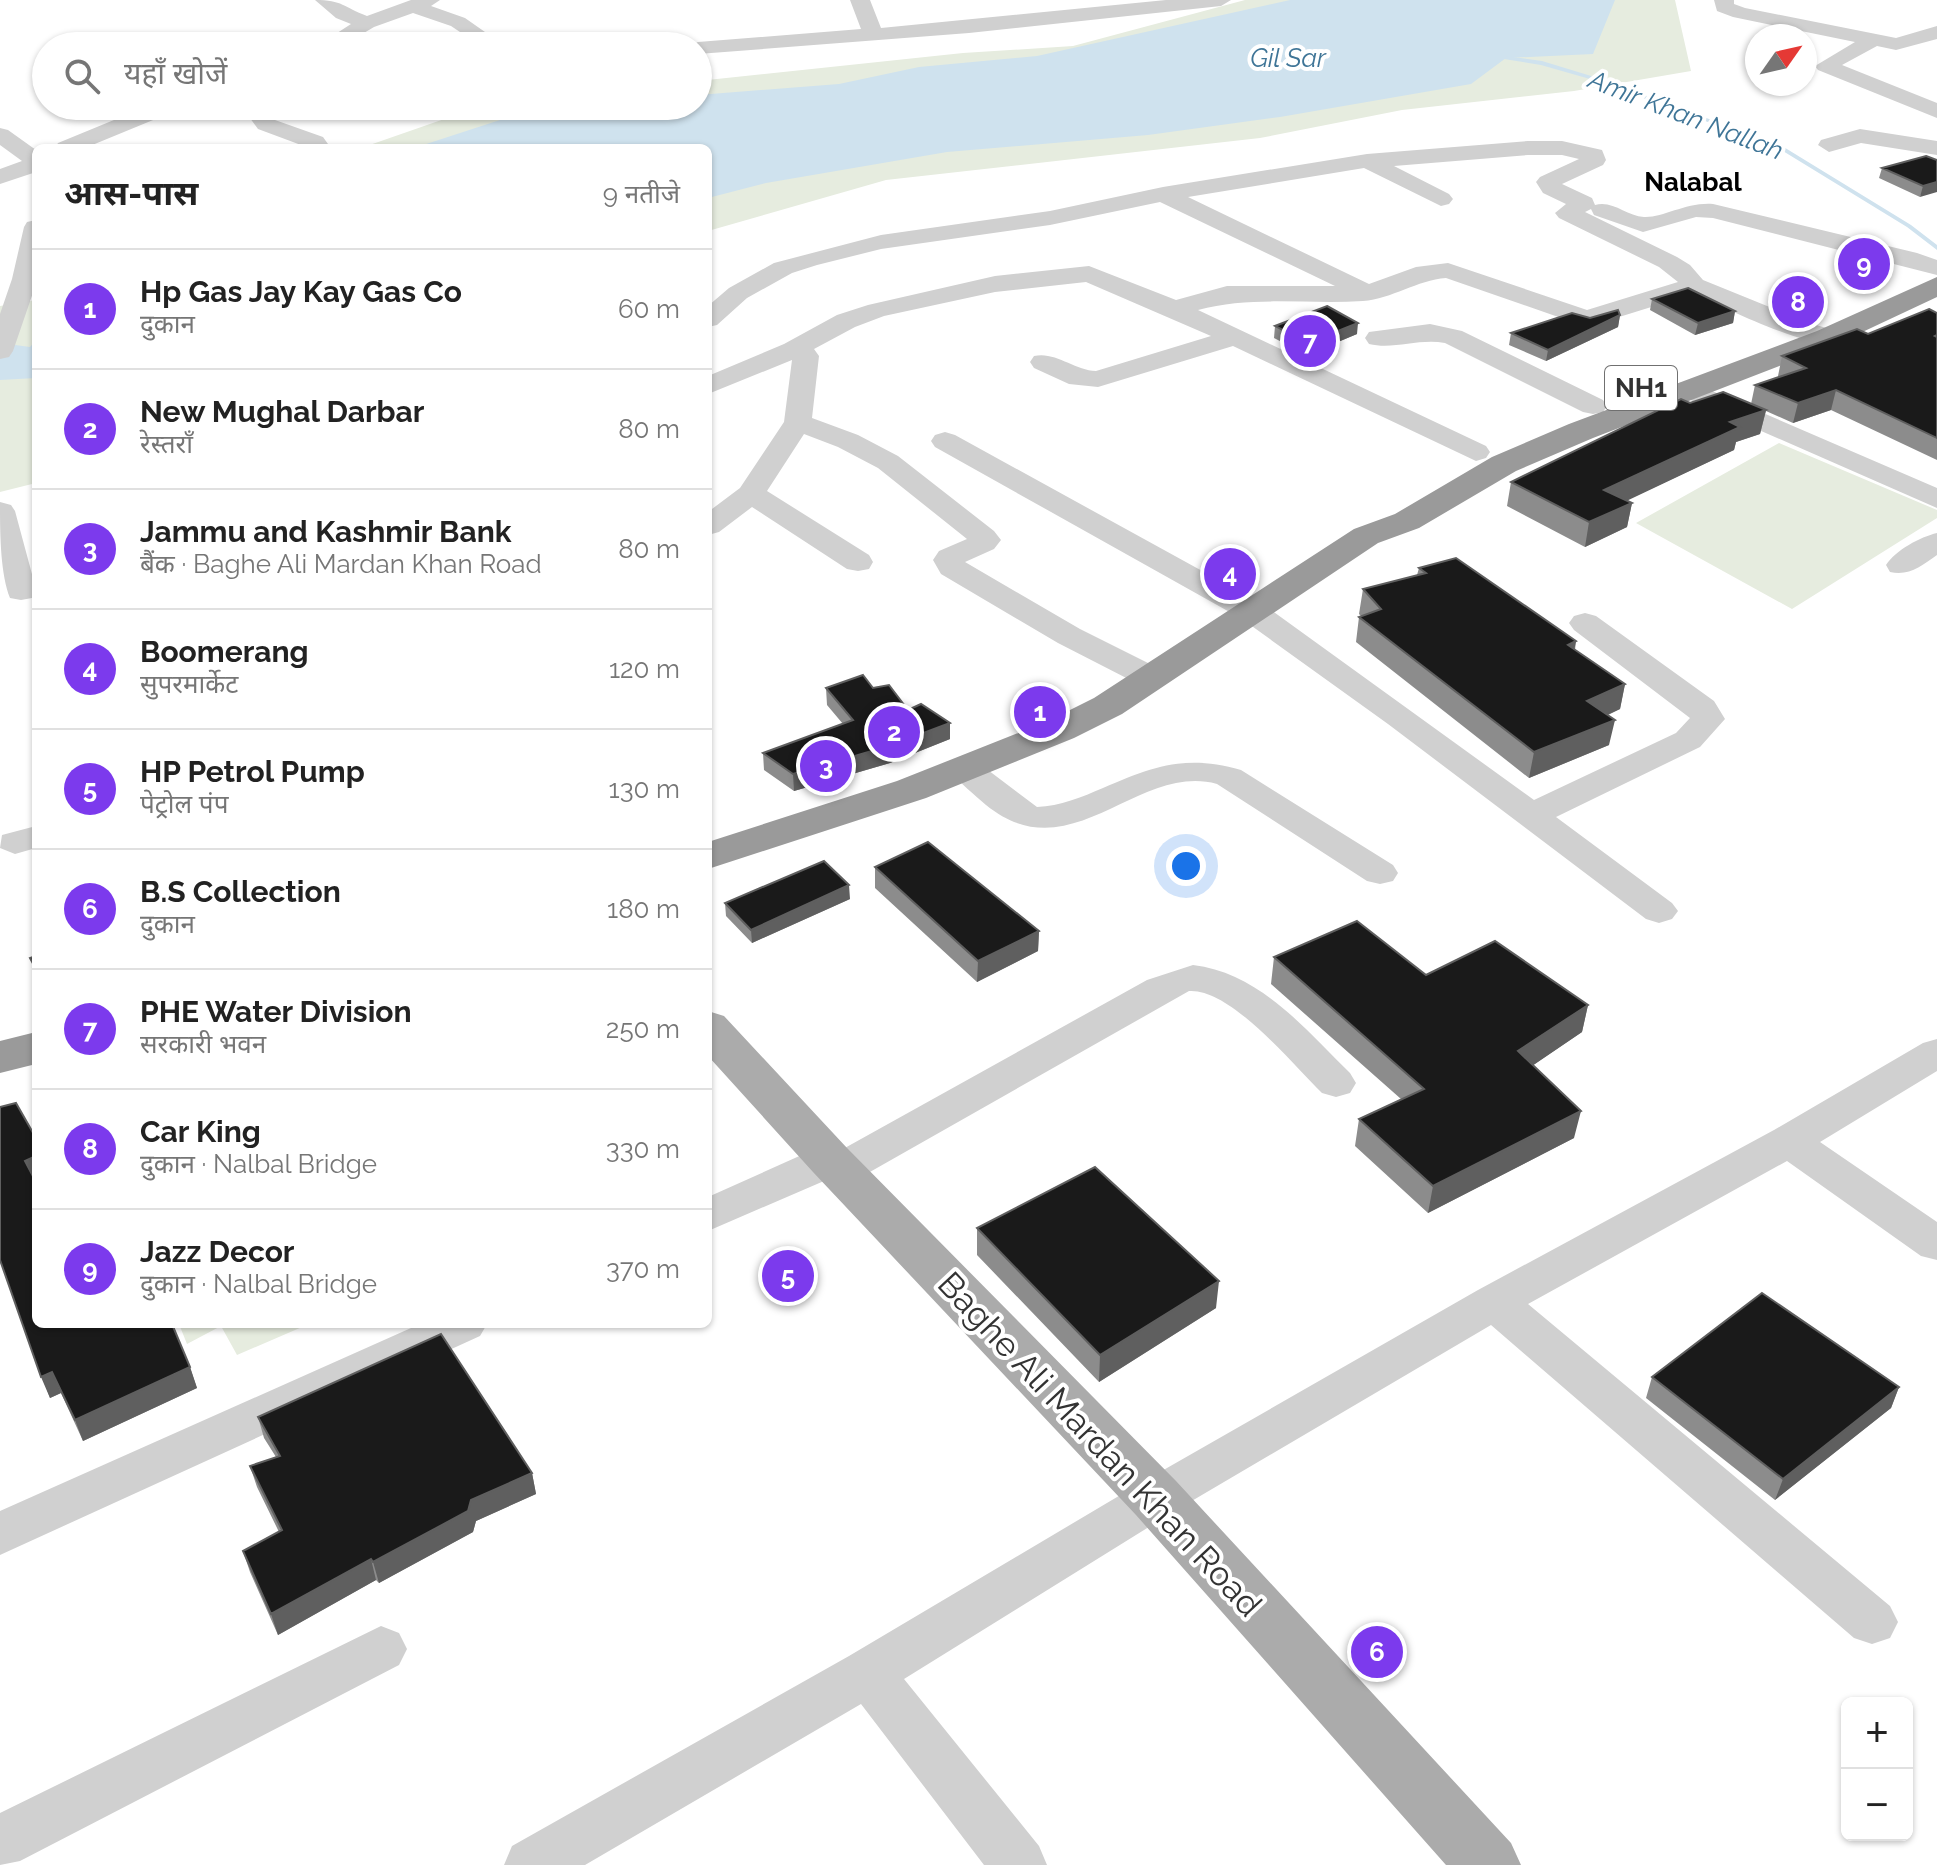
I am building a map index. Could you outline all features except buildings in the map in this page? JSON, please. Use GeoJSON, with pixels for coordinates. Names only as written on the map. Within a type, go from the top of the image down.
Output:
{"type":"FeatureCollection","features":[{"type":"Feature","properties":{"kind":"highway","name":"NH1"},"geometry":{"type":"LineString","coordinates":[[712,853],[968,771],[1072,725],[1108,706],[1366,536],[1407,521],[1504,464],[1679,383],[1814,333],[1936,274]]}},
{"type":"Feature","properties":{"kind":"highway","name":"NH1"},"geometry":{"type":"LineString","coordinates":[[1366,536],[1385,510],[1476,452],[1593,406],[1679,383]]}},
{"type":"Feature","properties":{"kind":"highway"},"geometry":{"type":"LineString","coordinates":[[0,1057],[32,1049]]}},
{"type":"Feature","properties":{"kind":"main road","name":"Baghe Ali Mardan Khan Road"},"geometry":{"type":"LineString","coordinates":[[712,1031],[834,1165],[1156,1498],[1488,1865]]}},
{"type":"Feature","properties":{"kind":"street"},"geometry":{"type":"LineString","coordinates":[[325,0],[343,14],[367,23]]}},
{"type":"Feature","properties":{"kind":"street"},"geometry":{"type":"LineString","coordinates":[[860,0],[873,33]]}},
{"type":"Feature","properties":{"kind":"street"},"geometry":{"type":"LineString","coordinates":[[1055,0],[1067,17]]}},
{"type":"Feature","properties":{"kind":"street"},"geometry":{"type":"LineString","coordinates":[[712,47],[1067,17],[1221,0]]}},
{"type":"Feature","properties":{"kind":"street"},"geometry":{"type":"LineString","coordinates":[[1724,0],[1724,7],[1740,13],[1874,40],[1904,43],[1937,32]]}},
{"type":"Feature","properties":{"kind":"street"},"geometry":{"type":"LineString","coordinates":[[351,32],[420,3],[474,32]]}},
{"type":"Feature","properties":{"kind":"street"},"geometry":{"type":"LineString","coordinates":[[1874,40],[1825,66],[1937,111]]}},
{"type":"Feature","properties":{"kind":"street"},"geometry":{"type":"LineString","coordinates":[[76,144],[133,120]]}},
{"type":"Feature","properties":{"kind":"street"},"geometry":{"type":"LineString","coordinates":[[263,120],[266,124],[317,144]]}},
{"type":"Feature","properties":{"kind":"street"},"geometry":{"type":"LineString","coordinates":[[0,135],[32,158]]}},
{"type":"Feature","properties":{"kind":"street"},"geometry":{"type":"LineString","coordinates":[[1829,145],[1860,136],[1937,148]]}},
{"type":"Feature","properties":{"kind":"street"},"geometry":{"type":"LineString","coordinates":[[712,316],[738,293],[762,278],[809,259],[881,242],[1050,218],[1163,194],[1367,161],[1528,148],[1594,155],[1595,160],[1547,185],[1643,225],[1695,210],[1713,211],[1908,258],[1936,274]]}},
{"type":"Feature","properties":{"kind":"street"},"geometry":{"type":"LineString","coordinates":[[1367,161],[1441,199]]}},
{"type":"Feature","properties":{"kind":"street"},"geometry":{"type":"LineString","coordinates":[[0,177],[32,163]]}},
{"type":"Feature","properties":{"kind":"street"},"geometry":{"type":"LineString","coordinates":[[1163,194],[1340,276],[1366,293]]}},
{"type":"Feature","properties":{"kind":"street"},"geometry":{"type":"LineString","coordinates":[[1584,203],[1567,213],[1668,262],[1681,270],[1694,285],[1814,333]]}},
{"type":"Feature","properties":{"kind":"street"},"geometry":{"type":"LineString","coordinates":[[0,351],[25,279],[32,245]]}},
{"type":"Feature","properties":{"kind":"street"},"geometry":{"type":"LineString","coordinates":[[1174,308],[1227,294],[1366,293],[1425,272],[1448,270],[1587,319],[1694,285]]}},
{"type":"Feature","properties":{"kind":"street"},"geometry":{"type":"LineString","coordinates":[[712,384],[793,350],[846,321],[877,310],[995,284],[1075,273],[1101,277],[1174,308],[1476,452]]}},
{"type":"Feature","properties":{"kind":"street"},"geometry":{"type":"LineString","coordinates":[[1378,338],[1430,332],[1453,337],[1593,406]]}},
{"type":"Feature","properties":{"kind":"street"},"geometry":{"type":"LineString","coordinates":[[1043,362],[1079,378],[1098,379],[1235,337]]}},
{"type":"Feature","properties":{"kind":"street"},"geometry":{"type":"LineString","coordinates":[[712,524],[751,494],[798,422],[806,356],[793,350]]}},
{"type":"Feature","properties":{"kind":"street"},"geometry":{"type":"LineString","coordinates":[[1679,383],[1937,499]]}},
{"type":"Feature","properties":{"kind":"street"},"geometry":{"type":"LineString","coordinates":[[798,422],[848,441],[888,462],[986,540],[950,557],[948,560],[952,567],[1069,636],[1150,677]]}},
{"type":"Feature","properties":{"kind":"street"},"geometry":{"type":"LineString","coordinates":[[945,441],[1253,612],[1659,911]]}},
{"type":"Feature","properties":{"kind":"street"},"geometry":{"type":"LineString","coordinates":[[751,494],[858,562]]}},
{"type":"Feature","properties":{"kind":"street"},"geometry":{"type":"LineString","coordinates":[[0,511],[19,592]]}},
{"type":"Feature","properties":{"kind":"street"},"geometry":{"type":"LineString","coordinates":[[1901,565],[1937,542]]}},
{"type":"Feature","properties":{"kind":"street"},"geometry":{"type":"LineString","coordinates":[[1531,815],[1688,740],[1708,719],[1702,708],[1585,623]]}},
{"type":"Feature","properties":{"kind":"street"},"geometry":{"type":"LineString","coordinates":[[968,771],[1027,816],[1045,818],[1077,811],[1172,774],[1193,768],[1211,769],[1229,777],[1380,873]]}},
{"type":"Feature","properties":{"kind":"street"},"geometry":{"type":"LineString","coordinates":[[712,1213],[834,1165],[1130,1006],[1173,984],[1193,978],[1211,979],[1240,994],[1336,1083]]}},
{"type":"Feature","properties":{"kind":"street"},"geometry":{"type":"LineString","coordinates":[[532,1865],[868,1673],[1156,1498],[1494,1302],[1789,1141],[1937,1053]]}},
{"type":"Feature","properties":{"kind":"street"},"geometry":{"type":"LineString","coordinates":[[1789,1141],[1937,1244]]}},
{"type":"Feature","properties":{"kind":"street"},"geometry":{"type":"LineString","coordinates":[[1494,1302],[1872,1622]]}},
{"type":"Feature","properties":{"kind":"street"},"geometry":{"type":"LineString","coordinates":[[0,1534],[455,1328]]}},
{"type":"Feature","properties":{"kind":"street"},"geometry":{"type":"LineString","coordinates":[[0,1842],[381,1649]]}},
{"type":"Feature","properties":{"kind":"street"},"geometry":{"type":"LineString","coordinates":[[868,1673],[1019,1865]]}},
{"type":"Feature","properties":{"kind":"shaded area","name":"Gil Sar"},"geometry":{"type":"Polygon","coordinates":[[[1245,0],[1675,0],[1691,71],[1574,91],[1402,110],[1260,138],[886,180],[712,230],[712,144],[372,144],[441,120],[712,120],[712,80],[963,53],[1073,46],[1245,0]]]}},
{"type":"Feature","properties":{"kind":"shaded area"},"geometry":{"type":"Polygon","coordinates":[[[32,301],[32,484],[0,492],[0,306],[32,301]]]}},
{"type":"Feature","properties":{"kind":"shaded area"},"geometry":{"type":"Polygon","coordinates":[[[1779,443],[1937,510],[1937,518],[1792,609],[1636,523],[1779,443]]]}},
{"type":"Feature","properties":{"kind":"shaded area"},"geometry":{"type":"Polygon","coordinates":[[[181,1328],[217,1328],[187,1344],[181,1328]]]}},
{"type":"Feature","properties":{"kind":"shaded area"},"geometry":{"type":"Polygon","coordinates":[[[222,1328],[300,1328],[237,1355],[222,1328]]]}},
{"type":"Feature","properties":{"kind":"water","name":"Gil Sar"},"geometry":{"type":"Polygon","coordinates":[[[1290,0],[1615,0],[1593,54],[1506,58],[1471,84],[1280,117],[1148,135],[947,152],[766,183],[712,197],[712,144],[426,144],[500,120],[712,120],[712,94],[839,84],[919,67],[1037,56],[1290,0]]]}},
{"type":"Feature","properties":{"kind":"water"},"geometry":{"type":"Polygon","coordinates":[[[0,343],[30,347],[32,345],[32,378],[0,380],[0,343]]]}},
{"type":"Feature","properties":{"kind":"waterway","name":"Amir Khan Nallah"},"geometry":{"type":"LineString","coordinates":[[1506,58],[1542,63],[1599,80],[1780,147],[1909,226],[1937,248]]}},
{"type":"Feature","properties":{"kind":"place","name":"Jazz Decor"},"geometry":{"type":"Point","coordinates":[1864,264]}},
{"type":"Feature","properties":{"kind":"place","name":"Car King"},"geometry":{"type":"Point","coordinates":[1798,302]}},
{"type":"Feature","properties":{"kind":"place","name":"PHE Water Division"},"geometry":{"type":"Point","coordinates":[1310,341]}},
{"type":"Feature","properties":{"kind":"place","name":"Boomerang"},"geometry":{"type":"Point","coordinates":[1230,574]}},
{"type":"Feature","properties":{"kind":"place","name":"Hp Gas Jay Kay Gas Co"},"geometry":{"type":"Point","coordinates":[1040,712]}},
{"type":"Feature","properties":{"kind":"place","name":"New Mughal Darbar"},"geometry":{"type":"Point","coordinates":[894,732]}},
{"type":"Feature","properties":{"kind":"place","name":"Jammu and Kashmir Bank"},"geometry":{"type":"Point","coordinates":[826,766]}},
{"type":"Feature","properties":{"kind":"place","name":"HP Petrol Pump"},"geometry":{"type":"Point","coordinates":[788,1276]}},
{"type":"Feature","properties":{"kind":"place","name":"B.S Collection"},"geometry":{"type":"Point","coordinates":[1377,1652]}},
{"type":"Feature","properties":{"kind":"district","name":"Nalabal"},"geometry":{"type":"Point","coordinates":[1693,182]}}]}
